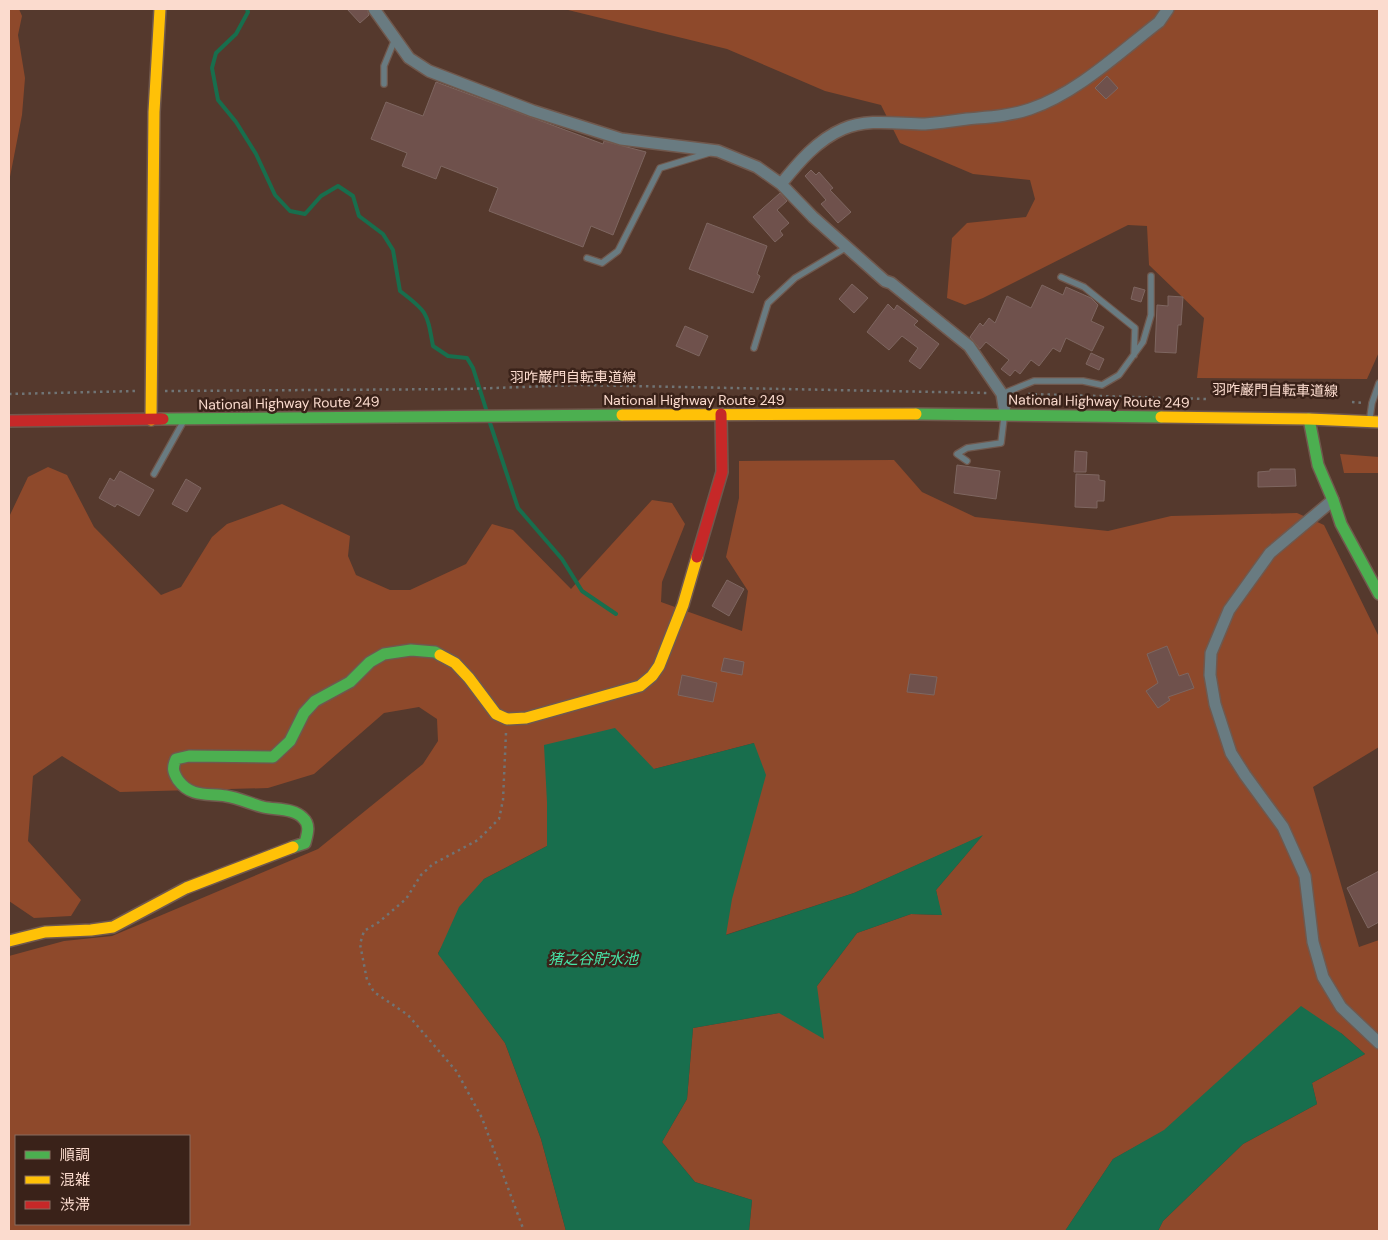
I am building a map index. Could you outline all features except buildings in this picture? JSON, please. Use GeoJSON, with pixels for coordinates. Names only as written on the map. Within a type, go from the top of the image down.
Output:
{"type":"FeatureCollection","features":[{"type":"Feature","properties":{"kind":"main road"},"geometry":{"type":"LineString","coordinates":[[151,420],[154,112],[160,9]]}},
{"type":"Feature","properties":{"kind":"main road"},"geometry":{"type":"LineString","coordinates":[[9,941],[45,932],[113,927],[186,888],[305,844],[309,834],[308,825],[302,817],[285,809],[264,807],[226,796],[202,795],[188,791],[173,772],[173,766],[176,759],[189,756],[273,757],[290,741],[304,713],[315,702],[350,682],[370,662],[384,654],[411,650],[435,652],[455,663],[469,678],[496,714],[507,719],[526,718],[640,686],[652,676],[659,666],[683,605],[722,472],[721,414]]}},
{"type":"Feature","properties":{"kind":"main road","name":"National Highway Route 249"},"geometry":{"type":"LineString","coordinates":[[9,421],[721,414],[1005,414],[1308,419],[1374,422]]}},
{"type":"Feature","properties":{"kind":"main road"},"geometry":{"type":"LineString","coordinates":[[1308,419],[1318,465],[1341,524],[1379,594]]}},
{"type":"Feature","properties":{"kind":"street"},"geometry":{"type":"LineString","coordinates":[[374,9],[409,58],[429,72],[533,111],[620,139],[718,150],[757,168],[781,184],[813,217],[885,281],[891,283],[969,346],[1002,394],[1005,414]]}},
{"type":"Feature","properties":{"kind":"street"},"geometry":{"type":"LineString","coordinates":[[781,184],[799,162],[816,146],[842,129],[860,123],[927,124],[1012,115],[1056,98],[1078,84],[1158,22],[1168,9]]}},
{"type":"Feature","properties":{"kind":"street"},"geometry":{"type":"LineString","coordinates":[[1333,500],[1270,553],[1228,610],[1211,653],[1210,675],[1215,704],[1231,754],[1283,827],[1305,876],[1313,942],[1323,977],[1341,1007],[1379,1043]]}},
{"type":"Feature","properties":{"kind":"lane"},"geometry":{"type":"LineString","coordinates":[[384,84],[384,66],[395,39]]}},
{"type":"Feature","properties":{"kind":"lane"},"geometry":{"type":"LineString","coordinates":[[588,258],[602,262],[618,251],[660,168],[718,150]]}},
{"type":"Feature","properties":{"kind":"lane"},"geometry":{"type":"LineString","coordinates":[[754,348],[768,303],[795,278],[847,247]]}},
{"type":"Feature","properties":{"kind":"lane"},"geometry":{"type":"LineString","coordinates":[[1002,394],[1034,381],[1083,381],[1102,384],[1119,375],[1143,342],[1151,315],[1151,276]]}},
{"type":"Feature","properties":{"kind":"lane"},"geometry":{"type":"LineString","coordinates":[[1061,277],[1084,287],[1135,328],[1134,355]]}},
{"type":"Feature","properties":{"kind":"lane"},"geometry":{"type":"LineString","coordinates":[[1374,422],[1372,403],[1379,383]]}},
{"type":"Feature","properties":{"kind":"lane"},"geometry":{"type":"LineString","coordinates":[[967,461],[957,454],[967,448],[1001,443],[1005,414]]}},
{"type":"Feature","properties":{"kind":"lane"},"geometry":{"type":"LineString","coordinates":[[154,474],[184,420]]}},
{"type":"Feature","properties":{"kind":"path","name":"羽咋巌門自転車道線"},"geometry":{"type":"LineString","coordinates":[[159,391],[465,389],[580,385],[988,394]]}},
{"type":"Feature","properties":{"kind":"path"},"geometry":{"type":"LineString","coordinates":[[9,394],[132,391]]}},
{"type":"Feature","properties":{"kind":"path","name":"羽咋巌門自転車道線"},"geometry":{"type":"LineString","coordinates":[[1021,394],[1216,399]]}},
{"type":"Feature","properties":{"kind":"path","name":"羽咋巌門自転車道線"},"geometry":{"type":"LineString","coordinates":[[1352,402],[1372,403]]}},
{"type":"Feature","properties":{"kind":"path"},"geometry":{"type":"LineString","coordinates":[[507,719],[503,800],[499,819],[478,840],[433,864],[421,875],[406,899],[379,922],[364,931],[360,944],[367,980],[374,992],[408,1015],[457,1072],[482,1118],[524,1231]]}},
{"type":"Feature","properties":{"kind":"shaded area"},"geometry":{"type":"Polygon","coordinates":[[[9,9],[19,9],[22,16],[18,35],[25,78],[22,115],[9,182],[9,9]]]}},
{"type":"Feature","properties":{"kind":"shaded area"},"geometry":{"type":"Polygon","coordinates":[[[564,9],[1379,9],[1379,352],[1367,379],[1197,378],[1204,318],[1149,265],[1147,226],[1128,225],[983,298],[965,305],[947,298],[952,238],[967,223],[1026,217],[1035,199],[1030,180],[973,174],[900,143],[881,105],[825,91],[727,49],[564,9]]]}},
{"type":"Feature","properties":{"kind":"shaded area"},"geometry":{"type":"Polygon","coordinates":[[[1340,454],[1379,457],[1379,473],[1344,473],[1340,454]]]}},
{"type":"Feature","properties":{"kind":"shaded area"},"geometry":{"type":"Polygon","coordinates":[[[894,460],[922,492],[975,517],[1108,531],[1171,516],[1297,513],[1324,525],[1379,637],[1379,747],[1313,787],[1359,947],[1379,940],[1379,1231],[1158,1231],[1163,1221],[1243,1144],[1317,1104],[1312,1083],[1365,1054],[1341,1033],[1113,1159],[1065,1231],[749,1231],[752,1200],[695,1182],[662,1142],[687,1099],[693,1028],[779,1013],[817,986],[857,933],[911,914],[941,915],[936,890],[982,836],[854,893],[725,935],[754,743],[654,769],[547,802],[547,846],[484,879],[438,953],[505,1043],[541,1139],[566,1231],[9,1231],[9,956],[64,941],[112,936],[318,849],[423,764],[438,741],[437,719],[419,707],[384,713],[314,774],[268,788],[120,792],[62,756],[33,776],[28,841],[81,900],[71,916],[34,918],[9,901],[9,517],[28,477],[48,467],[67,475],[94,527],[161,595],[181,587],[212,537],[227,524],[282,504],[350,536],[348,556],[356,575],[390,590],[410,590],[466,564],[492,524],[513,530],[571,589],[652,500],[672,503],[685,524],[662,582],[661,602],[742,631],[748,591],[726,557],[739,498],[739,461],[894,460]]]}},
{"type":"Feature","properties":{"kind":"water","name":"猪之谷貯水池"},"geometry":{"type":"Polygon","coordinates":[[[615,728],[654,769],[754,743],[766,775],[732,899],[726,935],[854,893],[983,835],[936,890],[942,915],[911,914],[857,933],[817,986],[824,1039],[779,1013],[693,1028],[687,1099],[662,1142],[695,1182],[752,1200],[749,1231],[566,1231],[541,1139],[505,1043],[438,954],[459,907],[484,879],[547,846],[544,745],[615,728]]]}},
{"type":"Feature","properties":{"kind":"water"},"geometry":{"type":"Polygon","coordinates":[[[1301,1006],[1341,1033],[1365,1054],[1312,1083],[1317,1104],[1243,1144],[1163,1221],[1158,1231],[1065,1231],[1113,1159],[1164,1130],[1301,1006]]]}},
{"type":"Feature","properties":{"kind":"waterway"},"geometry":{"type":"LineString","coordinates":[[247,9],[248,12],[236,34],[216,53],[212,68],[218,100],[236,122],[256,154],[275,195],[290,211],[305,214],[321,196],[338,186],[353,196],[359,216],[383,234],[393,250],[400,291],[425,314],[433,346],[448,356],[467,358],[473,368],[486,409]]}},
{"type":"Feature","properties":{"kind":"waterway"},"geometry":{"type":"LineString","coordinates":[[490,423],[518,508],[562,559],[582,591],[616,614]]}},
{"type":"Feature","properties":{"kind":"traffic: fast"},"geometry":{"type":"LineString","coordinates":[[916,414],[1161,417]]}},
{"type":"Feature","properties":{"kind":"traffic: fast"},"geometry":{"type":"LineString","coordinates":[[163,419],[622,415]]}},
{"type":"Feature","properties":{"kind":"traffic: fast"},"geometry":{"type":"LineString","coordinates":[[1309,419],[1318,465],[1341,524],[1379,594]]}},
{"type":"Feature","properties":{"kind":"traffic: fast"},"geometry":{"type":"LineString","coordinates":[[293,847],[305,843],[307,833],[307,824],[299,815],[295,812],[263,807],[231,797],[200,794],[188,790],[175,775],[176,759],[189,756],[273,757],[290,741],[304,713],[315,701],[350,682],[370,662],[384,654],[411,650],[435,652],[440,655]]}},
{"type":"Feature","properties":{"kind":"traffic: slow"},"geometry":{"type":"LineString","coordinates":[[151,420],[154,112],[160,9]]}},
{"type":"Feature","properties":{"kind":"traffic: slow"},"geometry":{"type":"LineString","coordinates":[[622,415],[916,414]]}},
{"type":"Feature","properties":{"kind":"traffic: slow"},"geometry":{"type":"LineString","coordinates":[[1161,417],[1379,422]]}},
{"type":"Feature","properties":{"kind":"traffic: slow"},"geometry":{"type":"LineString","coordinates":[[440,655],[455,663],[469,678],[496,714],[507,719],[526,718],[640,686],[652,676],[659,666],[683,605],[697,557]]}},
{"type":"Feature","properties":{"kind":"traffic: slow"},"geometry":{"type":"LineString","coordinates":[[9,941],[45,932],[113,927],[186,888],[293,847]]}},
{"type":"Feature","properties":{"kind":"traffic: jam"},"geometry":{"type":"LineString","coordinates":[[697,557],[722,472],[721,414]]}},
{"type":"Feature","properties":{"kind":"traffic: jam"},"geometry":{"type":"LineString","coordinates":[[9,421],[163,419]]}}]}
